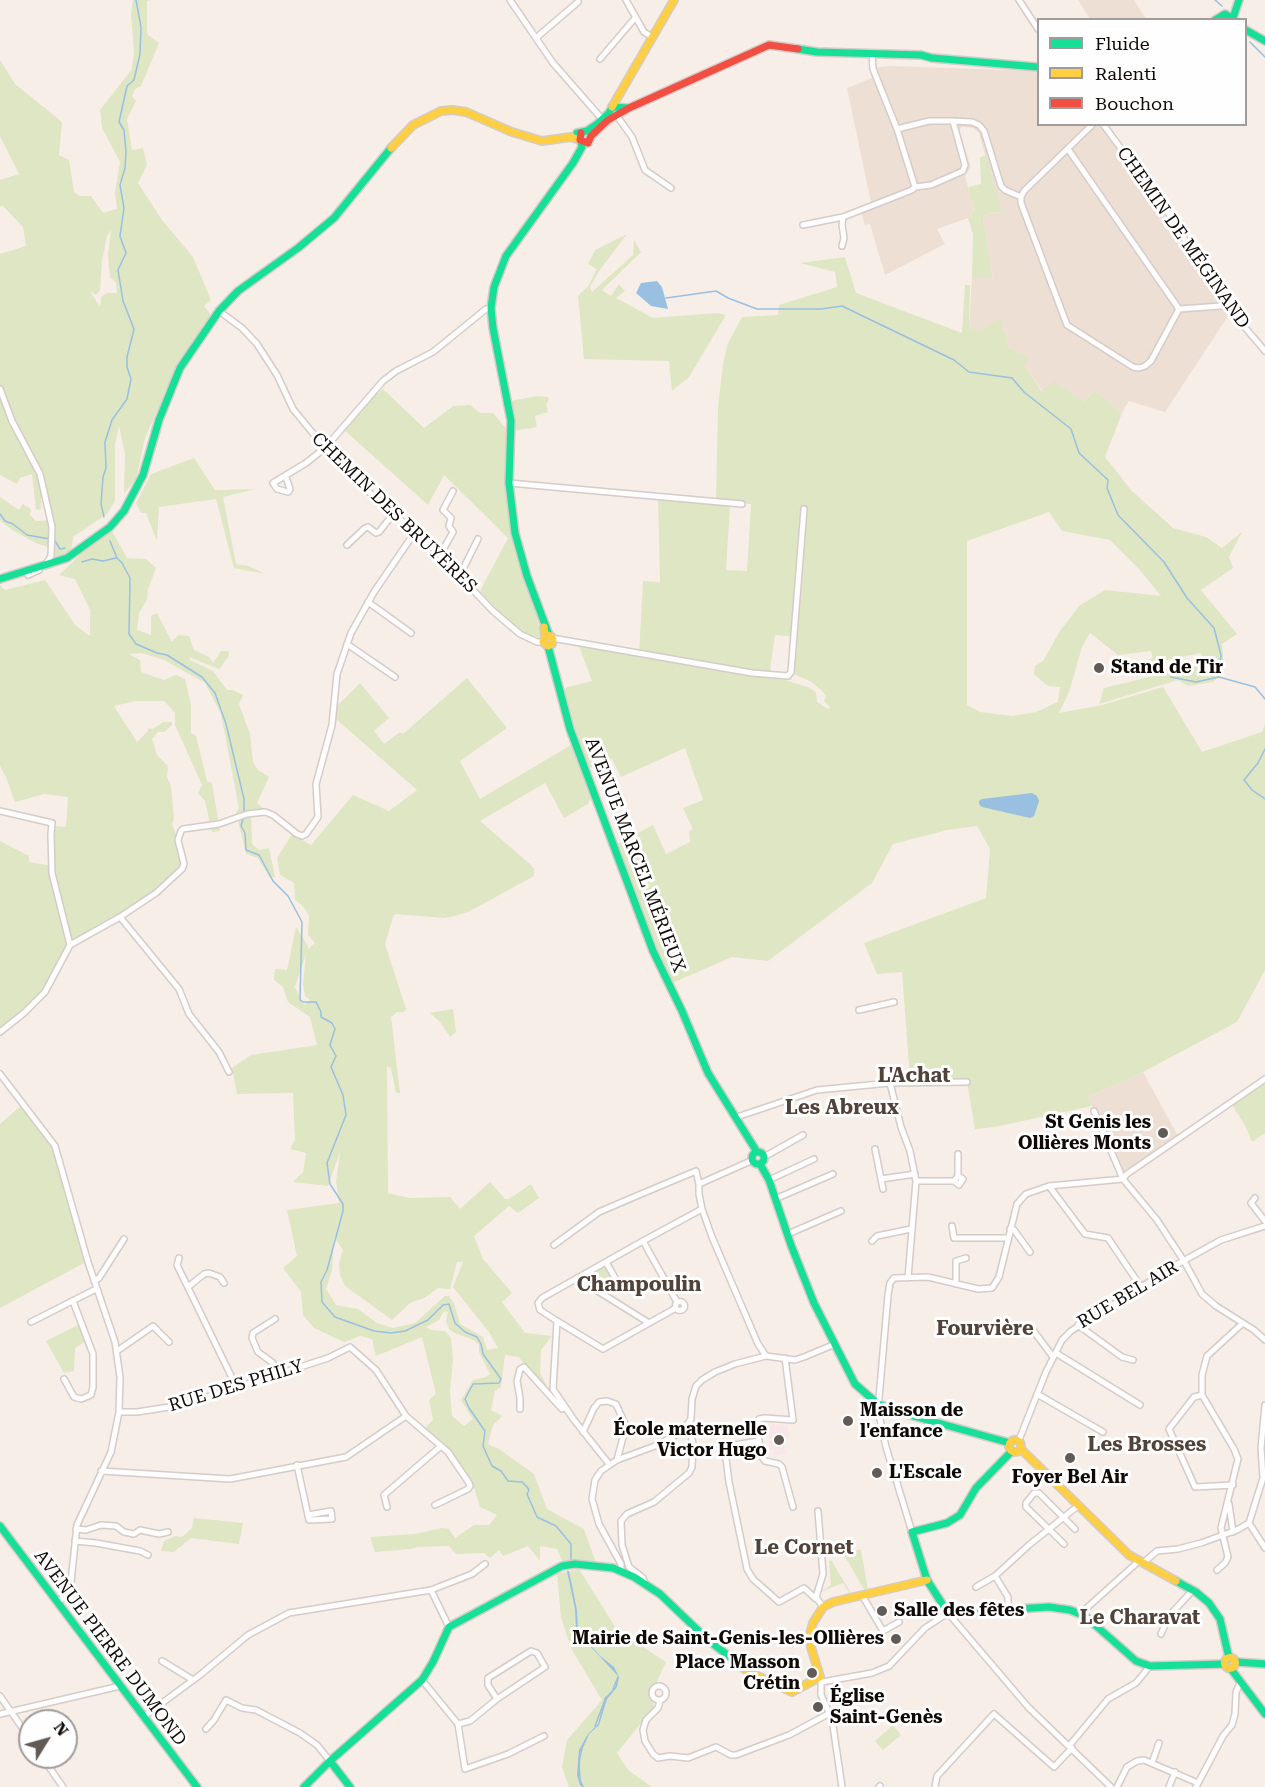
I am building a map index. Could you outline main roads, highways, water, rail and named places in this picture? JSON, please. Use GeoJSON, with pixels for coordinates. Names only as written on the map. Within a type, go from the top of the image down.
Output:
{"type":"FeatureCollection","features":[{"type":"Feature","properties":{"kind":"main road"},"geometry":{"type":"LineString","coordinates":[[585,137],[615,112],[617,98],[674,0]]}},
{"type":"Feature","properties":{"kind":"main road"},"geometry":{"type":"LineString","coordinates":[[1217,18],[1220,15],[1231,17],[1239,0]]}},
{"type":"Feature","properties":{"kind":"main road"},"geometry":{"type":"LineString","coordinates":[[1247,31],[1262,40]]}},
{"type":"Feature","properties":{"kind":"main road"},"geometry":{"type":"LineString","coordinates":[[1247,36],[1262,40]]}},
{"type":"Feature","properties":{"kind":"main road"},"geometry":{"type":"LineString","coordinates":[[585,137],[602,119],[615,112],[629,108],[769,45],[817,52],[921,55],[932,58],[1037,67]]}},
{"type":"Feature","properties":{"kind":"main road"},"geometry":{"type":"LineString","coordinates":[[0,580],[28,575],[64,563],[70,556],[110,527],[124,511],[135,493],[149,459],[162,411],[180,368],[219,311],[237,291],[298,248],[334,218],[402,135],[426,117],[441,111],[466,112],[512,132],[542,141],[567,138],[574,134],[585,137]]}},
{"type":"Feature","properties":{"kind":"main road","name":"AVENUE MARCEL MÉRIEUX"},"geometry":{"type":"LineString","coordinates":[[585,137],[585,149],[579,154],[506,256],[494,287],[491,308],[492,328],[511,421],[509,483],[514,533],[544,621],[556,679],[570,729],[653,951],[708,1073],[754,1145],[814,1303],[855,1384],[878,1404],[1010,1443]]}},
{"type":"Feature","properties":{"kind":"main road"},"geometry":{"type":"LineString","coordinates":[[0,580],[46,565],[53,559],[70,556]]}},
{"type":"Feature","properties":{"kind":"main road"},"geometry":{"type":"LineString","coordinates":[[1012,1451],[1009,1447],[1010,1443],[1018,1440],[1022,1445],[1021,1449],[1130,1555],[1193,1590],[1209,1603],[1220,1618],[1230,1663],[1240,1683],[1265,1714]]}},
{"type":"Feature","properties":{"kind":"main road"},"geometry":{"type":"LineString","coordinates":[[1012,1451],[1018,1452],[1021,1449]]}},
{"type":"Feature","properties":{"kind":"main road"},"geometry":{"type":"LineString","coordinates":[[1012,1451],[976,1488],[960,1515],[947,1523],[912,1532],[927,1580],[948,1613],[1049,1607],[1080,1614],[1136,1661],[1150,1666],[1230,1663],[1265,1665]]}},
{"type":"Feature","properties":{"kind":"main road","name":"AVENUE PIERRE DUMOND"},"geometry":{"type":"LineString","coordinates":[[1,1531],[197,1787]]}},
{"type":"Feature","properties":{"kind":"main road"},"geometry":{"type":"LineString","coordinates":[[304,1787],[422,1680],[428,1672],[448,1627],[553,1569],[572,1564],[621,1571],[645,1583],[660,1594],[709,1641],[755,1676],[792,1692],[821,1680],[811,1647],[810,1634],[813,1623],[823,1607],[833,1602],[927,1580]]}},
{"type":"Feature","properties":{"kind":"main road"},"geometry":{"type":"LineString","coordinates":[[330,1761],[351,1787]]}},
{"type":"Feature","properties":{"kind":"water"},"geometry":{"type":"Polygon","coordinates":[[[657,281],[662,287],[668,309],[651,306],[636,293],[641,283],[657,281]]]}},
{"type":"Feature","properties":{"kind":"water"},"geometry":{"type":"Polygon","coordinates":[[[1032,793],[1039,801],[1034,816],[1030,818],[982,807],[979,804],[982,799],[1032,793]]]}},
{"type":"Feature","properties":{"kind":"water"},"geometry":{"type":"Polygon","coordinates":[[[567,1571],[569,1571],[577,1610],[578,1630],[599,1655],[614,1667],[619,1677],[617,1687],[607,1699],[599,1725],[589,1734],[581,1750],[579,1776],[583,1787],[577,1775],[579,1750],[588,1734],[598,1724],[605,1698],[615,1687],[618,1676],[576,1631],[575,1609],[567,1571]]]}},
{"type":"Feature","properties":{"kind":"waterway"},"geometry":{"type":"LineString","coordinates":[[104,517],[101,504],[106,468],[105,442],[112,420],[127,399],[131,379],[127,357],[134,329],[123,301],[118,270],[126,253],[120,236],[124,208],[120,185],[125,168],[126,152],[124,130],[119,122],[127,86],[134,80],[140,54],[141,27],[136,0]]}},
{"type":"Feature","properties":{"kind":"waterway"},"geometry":{"type":"LineString","coordinates":[[1215,0],[1222,6]]}},
{"type":"Feature","properties":{"kind":"waterway"},"geometry":{"type":"LineString","coordinates":[[1250,42],[1265,57]]}},
{"type":"Feature","properties":{"kind":"waterway"},"geometry":{"type":"LineString","coordinates":[[666,298],[716,291],[757,309],[821,309],[842,306],[954,360],[969,372],[1012,378],[1024,392],[1071,429],[1079,453],[1108,480],[1107,488],[1118,515],[1164,562],[1187,598],[1214,628],[1221,655],[1219,677],[1255,687],[1265,699]]}},
{"type":"Feature","properties":{"kind":"waterway"},"geometry":{"type":"LineString","coordinates":[[0,514],[5,521],[27,535],[50,539]]}},
{"type":"Feature","properties":{"kind":"waterway"},"geometry":{"type":"LineString","coordinates":[[55,541],[60,549],[65,548]]}},
{"type":"Feature","properties":{"kind":"waterway"},"geometry":{"type":"LineString","coordinates":[[110,541],[117,558],[130,578],[129,634],[136,644],[167,655],[202,677],[215,693],[226,724],[244,799],[244,814]]}},
{"type":"Feature","properties":{"kind":"waterway"},"geometry":{"type":"LineString","coordinates":[[82,562],[92,559],[103,561],[116,558]]}},
{"type":"Feature","properties":{"kind":"waterway"},"geometry":{"type":"LineString","coordinates":[[1171,677],[1196,682],[1219,677]]}},
{"type":"Feature","properties":{"kind":"waterway"},"geometry":{"type":"LineString","coordinates":[[1265,749],[1258,763],[1244,780],[1252,790],[1265,799]]}},
{"type":"Feature","properties":{"kind":"waterway"},"geometry":{"type":"LineString","coordinates":[[243,819],[241,826],[245,833],[246,850],[259,855],[273,881],[288,896],[302,922],[300,1000],[316,1002],[321,1017],[332,1023],[335,1029],[330,1045],[336,1056],[331,1067],[343,1095],[346,1115],[327,1163],[330,1184],[343,1204],[343,1211],[327,1270],[321,1282],[322,1302],[335,1317],[374,1331],[391,1333],[405,1331],[428,1320],[443,1305],[449,1304],[455,1323],[465,1332],[477,1337],[483,1354],[501,1379],[499,1383],[473,1384],[465,1399],[485,1431],[483,1446],[492,1466],[501,1471],[508,1481],[522,1482],[527,1487],[529,1490],[527,1494],[537,1517],[556,1526],[571,1544],[571,1561]]}},
{"type":"Feature","properties":{"kind":"waterway"},"geometry":{"type":"LineString","coordinates":[[613,1689],[618,1677]]}},
{"type":"Feature","properties":{"kind":"waterway"},"geometry":{"type":"LineString","coordinates":[[595,1726],[606,1697]]}},
{"type":"Feature","properties":{"kind":"waterway"},"geometry":{"type":"LineString","coordinates":[[583,1787],[580,1780],[579,1761],[587,1737]]}},
{"type":"Feature","properties":{"kind":"place","name":"Stand de Tir"},"geometry":{"type":"Point","coordinates":[1099,668]}},
{"type":"Feature","properties":{"kind":"place","name":"St Genis les Ollières Monts"},"geometry":{"type":"Point","coordinates":[1163,1133]}},
{"type":"Feature","properties":{"kind":"place","name":"Maisson de l'enfance"},"geometry":{"type":"Point","coordinates":[848,1421]}},
{"type":"Feature","properties":{"kind":"place","name":"École maternelle Victor Hugo"},"geometry":{"type":"Point","coordinates":[779,1440]}},
{"type":"Feature","properties":{"kind":"place","name":"Foyer Bel Air"},"geometry":{"type":"Point","coordinates":[1070,1458]}},
{"type":"Feature","properties":{"kind":"place","name":"L'Escale"},"geometry":{"type":"Point","coordinates":[877,1473]}},
{"type":"Feature","properties":{"kind":"place","name":"Salle des fêtes"},"geometry":{"type":"Point","coordinates":[882,1611]}},
{"type":"Feature","properties":{"kind":"place","name":"Mairie de Saint-Genis-les-Ollières"},"geometry":{"type":"Point","coordinates":[896,1639]}},
{"type":"Feature","properties":{"kind":"place","name":"Place Masson Crétin"},"geometry":{"type":"Point","coordinates":[812,1673]}},
{"type":"Feature","properties":{"kind":"place","name":"Église Saint-Genès"},"geometry":{"type":"Point","coordinates":[818,1707]}},
{"type":"Feature","properties":{"kind":"district","name":"L'Achat"},"geometry":{"type":"Point","coordinates":[914,1076]}},
{"type":"Feature","properties":{"kind":"district","name":"Les Abreux"},"geometry":{"type":"Point","coordinates":[842,1108]}},
{"type":"Feature","properties":{"kind":"district","name":"Champoulin"},"geometry":{"type":"Point","coordinates":[639,1285]}},
{"type":"Feature","properties":{"kind":"district","name":"Fourvière"},"geometry":{"type":"Point","coordinates":[985,1329]}},
{"type":"Feature","properties":{"kind":"district","name":"Les Brosses"},"geometry":{"type":"Point","coordinates":[1147,1445]}},
{"type":"Feature","properties":{"kind":"district","name":"Le Cornet"},"geometry":{"type":"Point","coordinates":[804,1548]}},
{"type":"Feature","properties":{"kind":"district","name":"Le Charavat"},"geometry":{"type":"Point","coordinates":[1140,1618]}}]}
